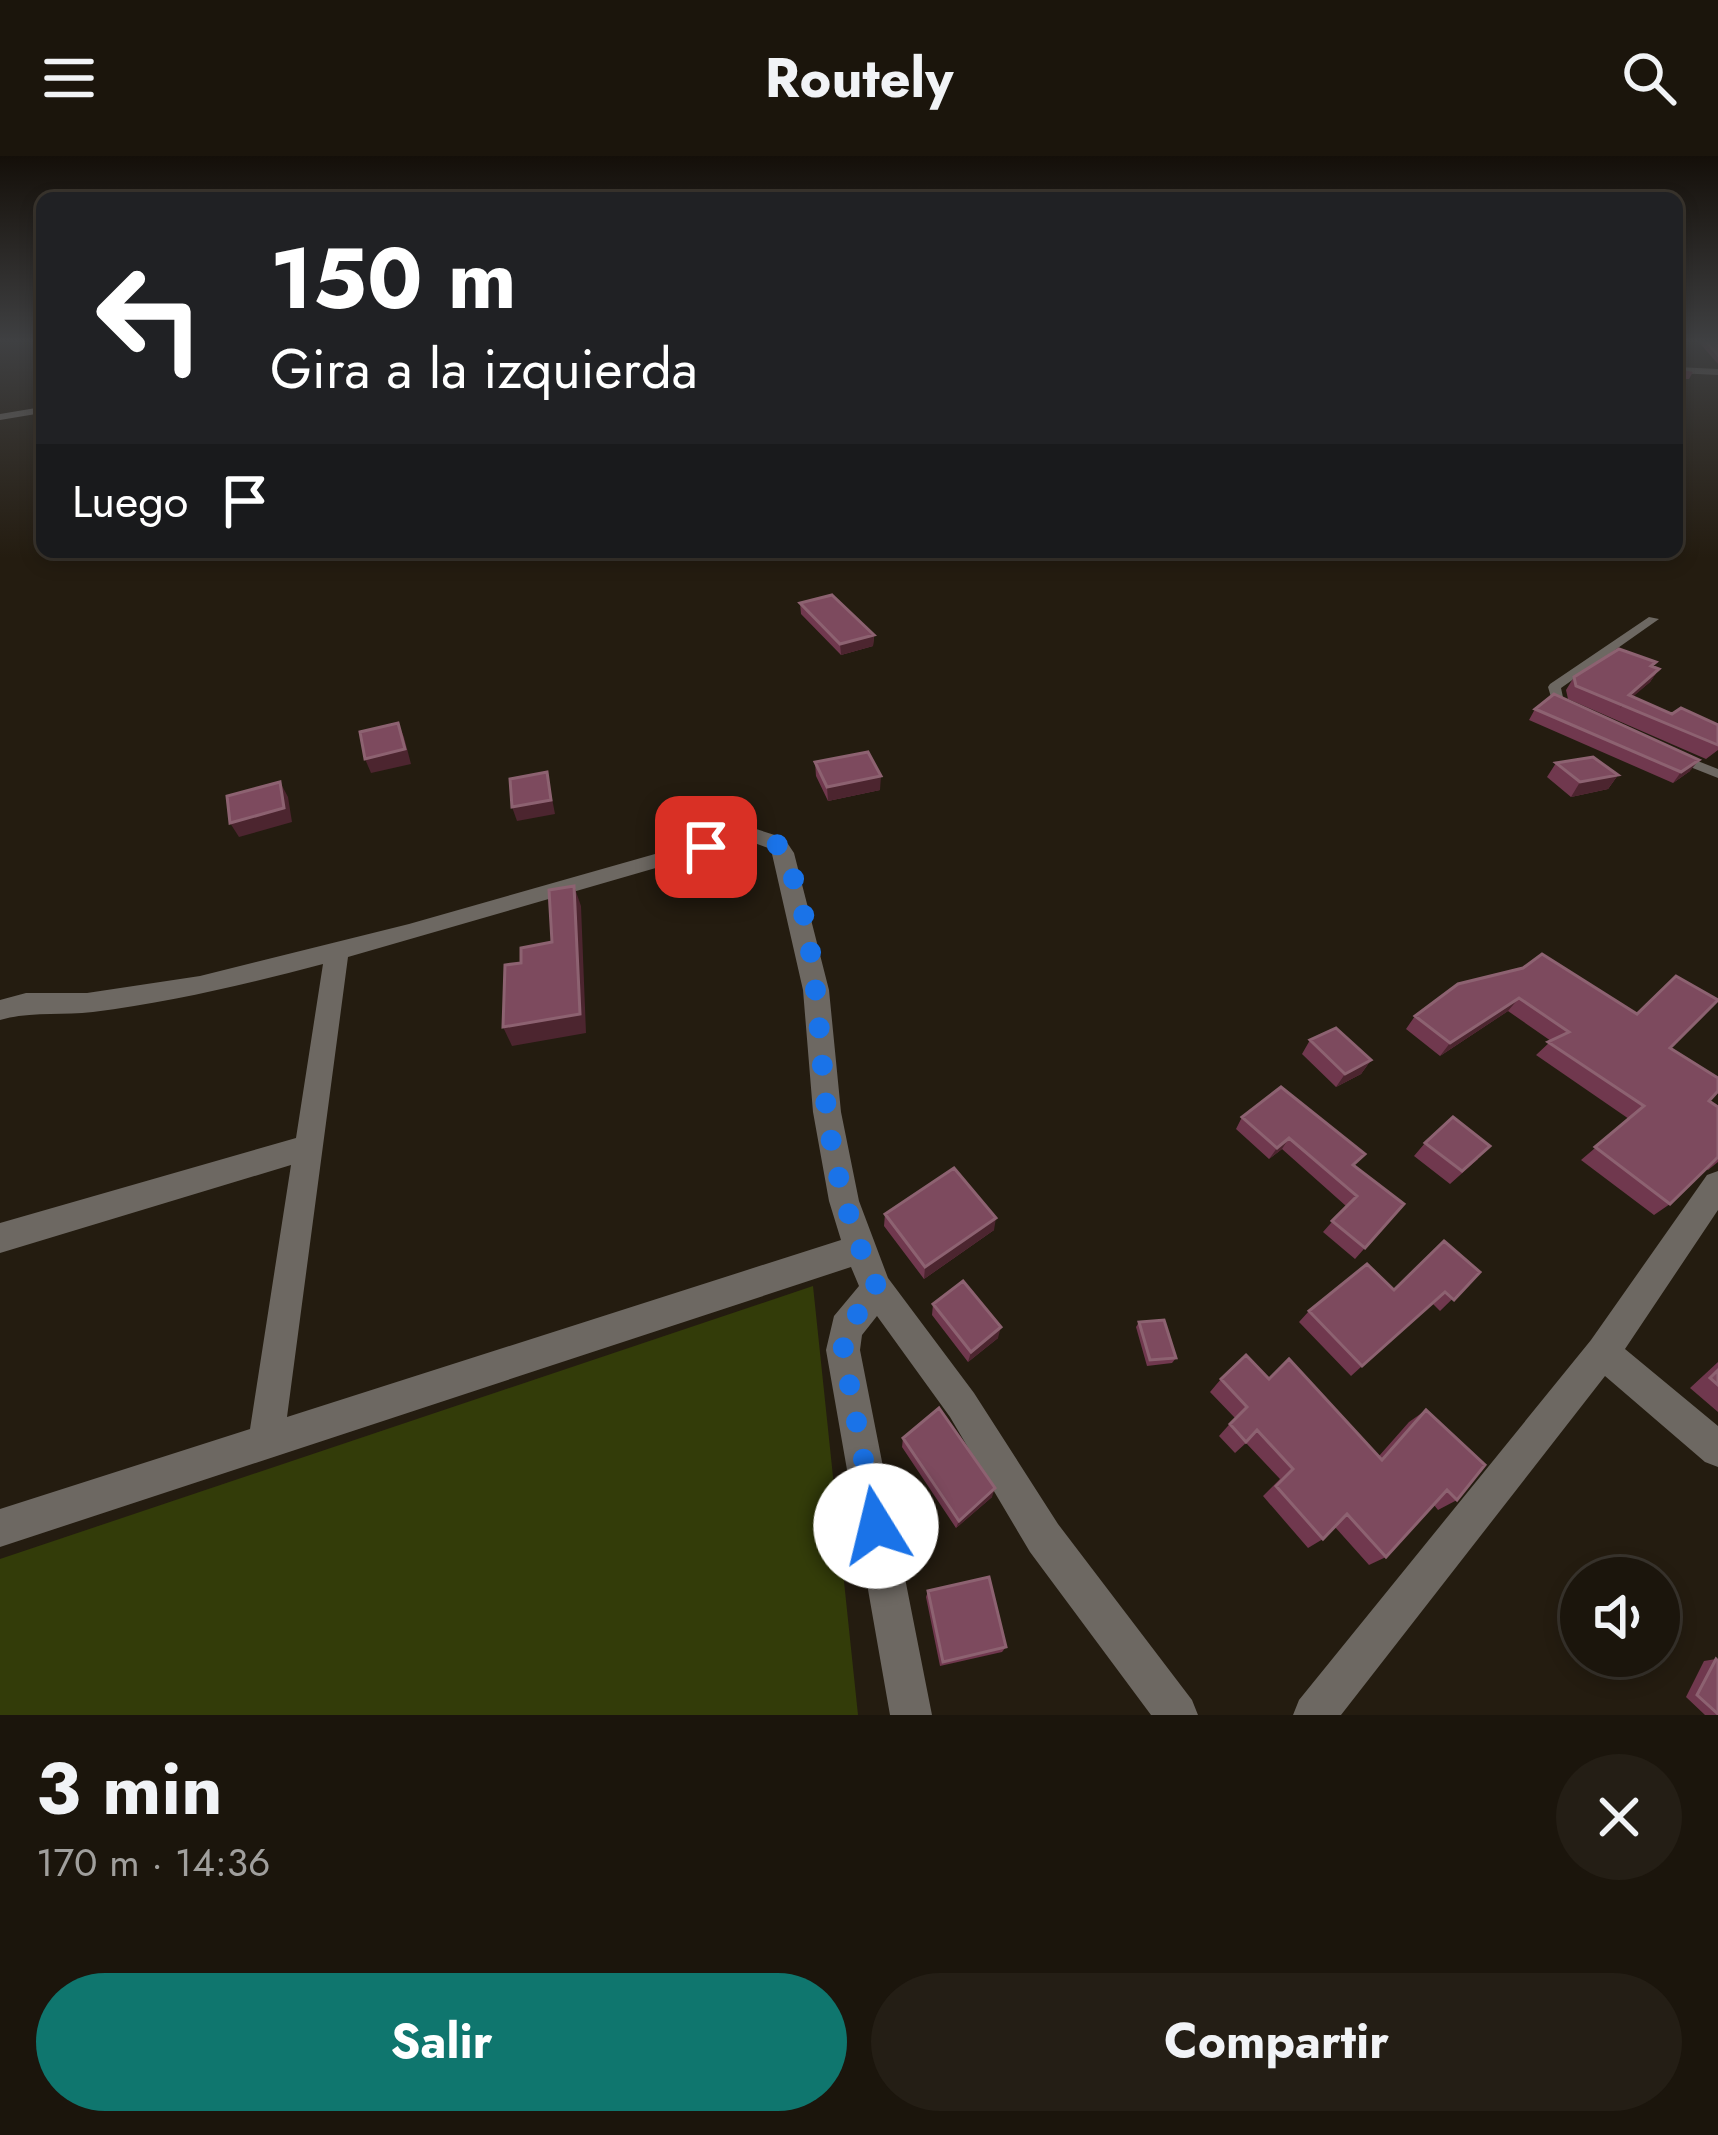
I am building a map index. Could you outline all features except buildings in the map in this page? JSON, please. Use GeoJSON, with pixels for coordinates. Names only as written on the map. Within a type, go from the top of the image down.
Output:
{"type":"FeatureCollection","features":[{"type":"Feature","properties":{"kind":"street"},"geometry":{"type":"LineString","coordinates":[[0,1010],[26,1003],[154,996],[338,952],[750,834],[776,843],[783,853],[808,951],[827,1112],[844,1202],[859,1249],[878,1289],[962,1405],[1044,1538],[1177,1715]]}},
{"type":"Feature","properties":{"kind":"street"},"geometry":{"type":"LineString","coordinates":[[266,1441],[338,952]]}},
{"type":"Feature","properties":{"kind":"street"},"geometry":{"type":"LineString","coordinates":[[0,1238],[308,1147]]}},
{"type":"Feature","properties":{"kind":"street"},"geometry":{"type":"LineString","coordinates":[[1314,1715],[1603,1352],[1718,1185]]}},
{"type":"Feature","properties":{"kind":"street"},"geometry":{"type":"LineString","coordinates":[[0,1528],[859,1249]]}},
{"type":"Feature","properties":{"kind":"street"},"geometry":{"type":"LineString","coordinates":[[878,1289],[846,1328],[843,1350],[911,1715]]}},
{"type":"Feature","properties":{"kind":"street"},"geometry":{"type":"LineString","coordinates":[[1603,1352],[1718,1449]]}},
{"type":"Feature","properties":{"kind":"lane"},"geometry":{"type":"LineString","coordinates":[[1585,718],[1558,704],[1554,687],[1653,619]]}},
{"type":"Feature","properties":{"kind":"lane"},"geometry":{"type":"LineString","coordinates":[[1658,748],[1718,774]]}},
{"type":"Feature","properties":{"kind":"green space"},"geometry":{"type":"Polygon","coordinates":[[[813,1286],[858,1715],[0,1715],[0,1559],[813,1286]]]}},
{"type":"Feature","properties":{"kind":"route"},"geometry":{"type":"LineString","coordinates":[[706,847],[750,834],[776,843],[798,905],[816,990],[827,1112],[844,1202],[878,1289],[846,1328],[843,1350],[876,1526]]}}]}
